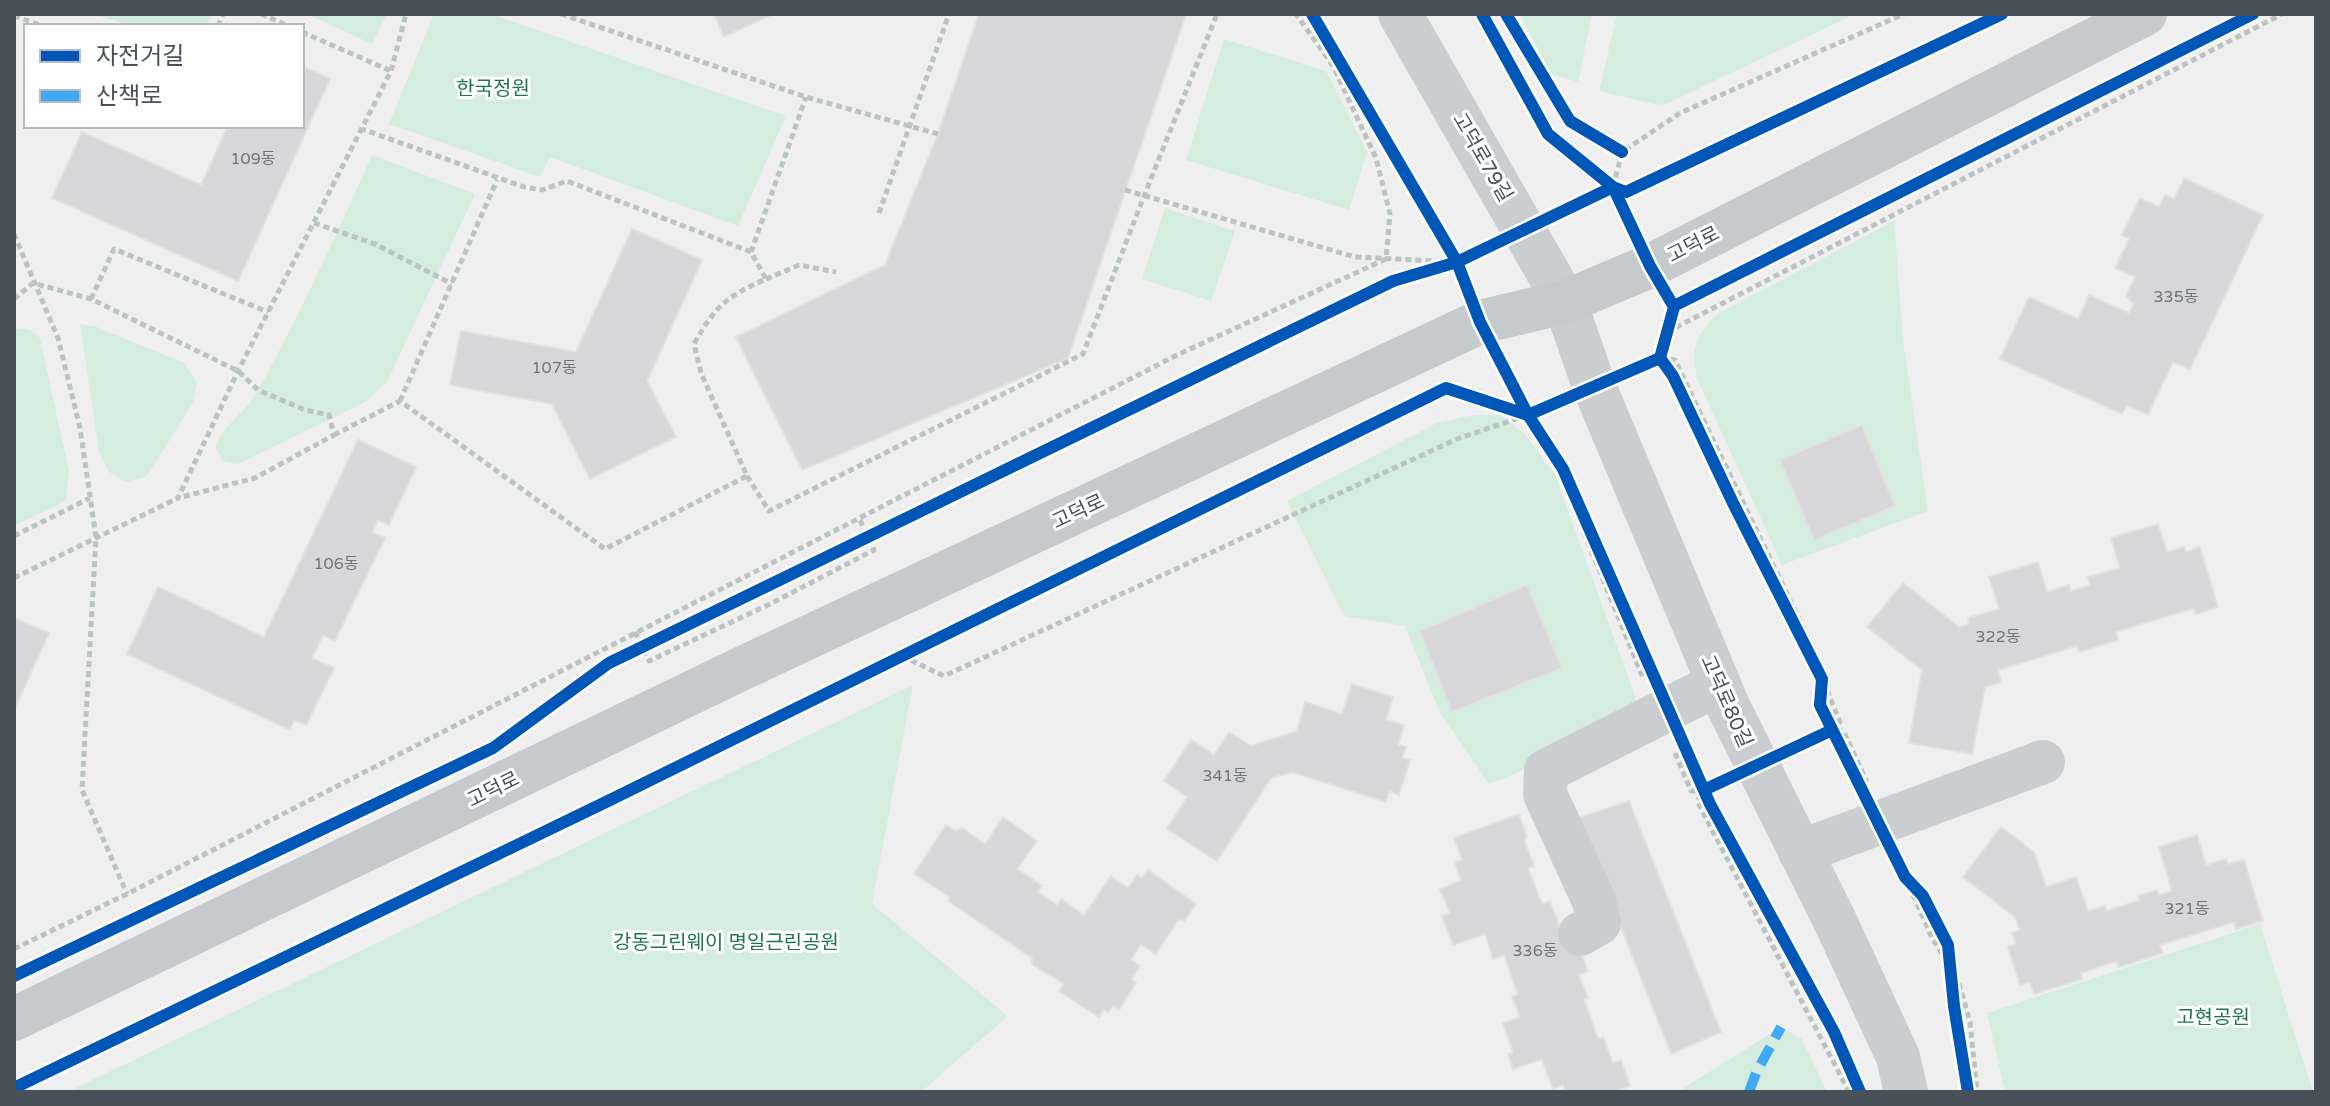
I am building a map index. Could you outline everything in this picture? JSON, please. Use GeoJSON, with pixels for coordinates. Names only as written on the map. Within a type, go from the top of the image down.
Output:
{"type":"FeatureCollection","features":[{"type":"Feature","properties":{"kind":"main road","name":"고덕로"},"geometry":{"type":"LineString","coordinates":[[14,1019],[745,667],[1480,322],[1565,302],[1650,266],[2145,14]]}},
{"type":"Feature","properties":{"kind":"street","name":"고덕로79길"},"geometry":{"type":"LineString","coordinates":[[1400,14],[1565,302]]}},
{"type":"Feature","properties":{"kind":"street","name":"고덕로80길"},"geometry":{"type":"LineString","coordinates":[[1565,302],[1594,386],[1718,684],[1898,1057],[1906,1092]]}},
{"type":"Feature","properties":{"kind":"street"},"geometry":{"type":"LineString","coordinates":[[1580,934],[1599,923],[1594,901],[1545,794],[1546,771],[1718,684]]}},
{"type":"Feature","properties":{"kind":"street"},"geometry":{"type":"LineString","coordinates":[[1800,852],[2043,762]]}},
{"type":"Feature","properties":{"kind":"path"},"geometry":{"type":"LineString","coordinates":[[261,14],[284,24]]}},
{"type":"Feature","properties":{"kind":"path"},"geometry":{"type":"LineString","coordinates":[[178,498],[238,371],[391,71],[406,14]]}},
{"type":"Feature","properties":{"kind":"path"},"geometry":{"type":"LineString","coordinates":[[561,14],[806,97],[938,134]]}},
{"type":"Feature","properties":{"kind":"path"},"geometry":{"type":"LineString","coordinates":[[879,213],[949,14]]}},
{"type":"Feature","properties":{"kind":"path"},"geometry":{"type":"LineString","coordinates":[[836,272],[799,265],[734,293],[712,313],[694,344],[701,373],[747,476],[769,511],[1083,354],[1217,14]]}},
{"type":"Feature","properties":{"kind":"path"},"geometry":{"type":"LineString","coordinates":[[1296,14],[1333,66],[1376,158],[1390,214],[1386,259]]}},
{"type":"Feature","properties":{"kind":"path"},"geometry":{"type":"LineString","coordinates":[[1312,14],[1368,111]]}},
{"type":"Feature","properties":{"kind":"path"},"geometry":{"type":"LineString","coordinates":[[1506,14],[1570,121],[1622,152]]}},
{"type":"Feature","properties":{"kind":"path"},"geometry":{"type":"LineString","coordinates":[[1622,152],[1680,113],[1904,14]]}},
{"type":"Feature","properties":{"kind":"path"},"geometry":{"type":"LineString","coordinates":[[2225,28],[2253,14]]}},
{"type":"Feature","properties":{"kind":"path"},"geometry":{"type":"LineString","coordinates":[[1667,332],[2282,14]]}},
{"type":"Feature","properties":{"kind":"path"},"geometry":{"type":"LineString","coordinates":[[14,16],[37,24]]}},
{"type":"Feature","properties":{"kind":"path"},"geometry":{"type":"LineString","coordinates":[[304,33],[391,71]]}},
{"type":"Feature","properties":{"kind":"path"},"geometry":{"type":"LineString","coordinates":[[751,252],[806,97]]}},
{"type":"Feature","properties":{"kind":"path"},"geometry":{"type":"LineString","coordinates":[[362,129],[497,180],[542,190],[567,181],[751,252],[766,279]]}},
{"type":"Feature","properties":{"kind":"path"},"geometry":{"type":"LineString","coordinates":[[1620,193],[1622,152]]}},
{"type":"Feature","properties":{"kind":"path"},"geometry":{"type":"LineString","coordinates":[[1603,179],[1620,193]]}},
{"type":"Feature","properties":{"kind":"path"},"geometry":{"type":"LineString","coordinates":[[14,578],[178,498],[255,478],[400,401],[497,180]]}},
{"type":"Feature","properties":{"kind":"path"},"geometry":{"type":"LineString","coordinates":[[1125,190],[1355,257],[1457,262]]}},
{"type":"Feature","properties":{"kind":"path"},"geometry":{"type":"LineString","coordinates":[[1601,193],[1620,193]]}},
{"type":"Feature","properties":{"kind":"path"},"geometry":{"type":"LineString","coordinates":[[314,223],[375,244],[452,284]]}},
{"type":"Feature","properties":{"kind":"path"},"geometry":{"type":"LineString","coordinates":[[1419,274],[1457,262],[1525,230]]}},
{"type":"Feature","properties":{"kind":"path"},"geometry":{"type":"LineString","coordinates":[[14,234],[58,338],[80,428],[96,537],[82,790],[127,894]]}},
{"type":"Feature","properties":{"kind":"path"},"geometry":{"type":"LineString","coordinates":[[91,299],[114,249],[268,312]]}},
{"type":"Feature","properties":{"kind":"path"},"geometry":{"type":"LineString","coordinates":[[1449,249],[1480,322]]}},
{"type":"Feature","properties":{"kind":"path"},"geometry":{"type":"LineString","coordinates":[[14,949],[127,894],[1177,355],[1386,259]]}},
{"type":"Feature","properties":{"kind":"path"},"geometry":{"type":"LineString","coordinates":[[1650,266],[1674,307],[1660,358]]}},
{"type":"Feature","properties":{"kind":"path"},"geometry":{"type":"LineString","coordinates":[[33,283],[91,299],[238,371],[258,390],[305,410],[329,415],[334,435]]}},
{"type":"Feature","properties":{"kind":"path"},"geometry":{"type":"LineString","coordinates":[[14,299],[33,283]]}},
{"type":"Feature","properties":{"kind":"path"},"geometry":{"type":"LineString","coordinates":[[902,656],[944,676],[1457,439],[1528,415],[1660,358]]}},
{"type":"Feature","properties":{"kind":"path"},"geometry":{"type":"LineString","coordinates":[[1660,358],[1673,376],[1822,679],[1820,705],[1826,733],[1881,822],[1909,881],[1923,896],[1948,945],[1968,1092]]}},
{"type":"Feature","properties":{"kind":"path"},"geometry":{"type":"LineString","coordinates":[[400,401],[605,549],[747,476]]}},
{"type":"Feature","properties":{"kind":"path"},"geometry":{"type":"LineString","coordinates":[[1521,402],[1537,429]]}},
{"type":"Feature","properties":{"kind":"path"},"geometry":{"type":"LineString","coordinates":[[1501,406],[1528,415]]}},
{"type":"Feature","properties":{"kind":"path"},"geometry":{"type":"LineString","coordinates":[[1554,456],[1563,469],[1663,712],[1819,1006]]}},
{"type":"Feature","properties":{"kind":"path"},"geometry":{"type":"LineString","coordinates":[[14,536],[90,498]]}},
{"type":"Feature","properties":{"kind":"path"},"geometry":{"type":"LineString","coordinates":[[635,632],[636,650],[649,661],[770,604],[874,550],[859,518]]}},
{"type":"Feature","properties":{"kind":"path"},"geometry":{"type":"LineString","coordinates":[[854,544],[882,530]]}},
{"type":"Feature","properties":{"kind":"path"},"geometry":{"type":"LineString","coordinates":[[636,650],[656,640]]}},
{"type":"Feature","properties":{"kind":"path"},"geometry":{"type":"LineString","coordinates":[[888,663],[916,649]]}},
{"type":"Feature","properties":{"kind":"path"},"geometry":{"type":"LineString","coordinates":[[1757,765],[1704,790],[1697,801],[1849,1092]]}},
{"type":"Feature","properties":{"kind":"path"},"geometry":{"type":"LineString","coordinates":[[1950,967],[1958,980],[1970,1022],[1977,1092]]}},
{"type":"Feature","properties":{"kind":"path"},"geometry":{"type":"LineString","coordinates":[[1839,1044],[1860,1092]]}},
{"type":"Feature","properties":{"kind":"green space"},"geometry":{"type":"Polygon","coordinates":[[[93,14],[212,14],[208,24],[126,24],[93,14]]]}},
{"type":"Feature","properties":{"kind":"green space"},"geometry":{"type":"Polygon","coordinates":[[[307,14],[387,14],[372,44],[307,14]]]}},
{"type":"Feature","properties":{"kind":"green space","name":"한국정원"},"geometry":{"type":"Polygon","coordinates":[[[434,14],[491,14],[786,116],[738,226],[550,157],[540,177],[389,124],[434,14]]]}},
{"type":"Feature","properties":{"kind":"green space"},"geometry":{"type":"Polygon","coordinates":[[[1520,14],[1592,14],[1578,82],[1551,74],[1520,14]]]}},
{"type":"Feature","properties":{"kind":"green space"},"geometry":{"type":"Polygon","coordinates":[[[1617,14],[1851,16],[1662,106],[1599,91],[1617,14]]]}},
{"type":"Feature","properties":{"kind":"green space"},"geometry":{"type":"Polygon","coordinates":[[[1224,39],[1326,71],[1367,152],[1349,210],[1186,160],[1224,39]]]}},
{"type":"Feature","properties":{"kind":"green space"},"geometry":{"type":"Polygon","coordinates":[[[372,155],[475,194],[387,382],[365,402],[238,464],[223,461],[215,447],[259,389],[318,273],[372,155]]]}},
{"type":"Feature","properties":{"kind":"green space"},"geometry":{"type":"Polygon","coordinates":[[[1165,208],[1235,231],[1211,301],[1142,279],[1165,208]]]}},
{"type":"Feature","properties":{"kind":"green space"},"geometry":{"type":"Polygon","coordinates":[[[1894,221],[1903,340],[1928,511],[1782,565],[1700,385],[1695,347],[1717,314],[1894,221]]]}},
{"type":"Feature","properties":{"kind":"green space"},"geometry":{"type":"Polygon","coordinates":[[[80,324],[97,327],[184,363],[197,382],[193,403],[147,476],[126,482],[109,472],[99,452],[80,324]]]}},
{"type":"Feature","properties":{"kind":"green space"},"geometry":{"type":"Polygon","coordinates":[[[14,328],[30,330],[40,338],[69,471],[66,501],[14,526],[14,328]]]}},
{"type":"Feature","properties":{"kind":"green space"},"geometry":{"type":"Polygon","coordinates":[[[1474,415],[1500,415],[1525,434],[1555,475],[1644,721],[1489,784],[1439,711],[1405,626],[1344,616],[1287,501],[1437,423],[1474,415]]]}},
{"type":"Feature","properties":{"kind":"green space","name":"강동그린웨이 명일근린공원"},"geometry":{"type":"Polygon","coordinates":[[[913,685],[872,904],[1008,1016],[921,1092],[67,1092],[913,685]]]}},
{"type":"Feature","properties":{"kind":"green space","name":"고현공원"},"geometry":{"type":"Polygon","coordinates":[[[2260,924],[2313,1092],[2005,1092],[1987,1013],[2260,924]]]}},
{"type":"Feature","properties":{"kind":"green space"},"geometry":{"type":"Polygon","coordinates":[[[1781,1027],[1802,1039],[1827,1092],[1677,1092],[1781,1027]]]}},
{"type":"Feature","properties":{"kind":"building"},"geometry":{"type":"Polygon","coordinates":[[[714,14],[773,14],[724,37],[714,14]]]}},
{"type":"Feature","properties":{"kind":"building"},"geometry":{"type":"Polygon","coordinates":[[[979,14],[1186,14],[1068,358],[802,470],[736,337],[885,265],[938,134],[979,14]]]}},
{"type":"Feature","properties":{"kind":"building"},"geometry":{"type":"Polygon","coordinates":[[[304,67],[330,79],[238,281],[52,198],[82,132],[201,185],[227,128],[304,128],[304,67]]]}},
{"type":"Feature","properties":{"kind":"building"},"geometry":{"type":"Polygon","coordinates":[[[2184,178],[2263,215],[2190,369],[2173,362],[2148,415],[2127,405],[2122,414],[2000,359],[2029,297],[2078,319],[2089,295],[2129,313],[2134,304],[2126,296],[2135,277],[2115,268],[2129,239],[2122,235],[2140,198],[2159,207],[2165,195],[2174,199],[2184,178]]]}},
{"type":"Feature","properties":{"kind":"building"},"geometry":{"type":"Polygon","coordinates":[[[632,229],[702,260],[647,381],[676,437],[590,479],[552,404],[450,385],[461,331],[576,352],[632,229]]]}},
{"type":"Feature","properties":{"kind":"building"},"geometry":{"type":"Polygon","coordinates":[[[1862,425],[1895,506],[1814,540],[1780,460],[1862,425]]]}},
{"type":"Feature","properties":{"kind":"building"},"geometry":{"type":"Polygon","coordinates":[[[358,440],[416,467],[389,525],[378,520],[372,532],[385,538],[335,641],[323,635],[312,658],[334,668],[306,725],[294,720],[290,730],[127,654],[158,587],[264,637],[358,440]]]}},
{"type":"Feature","properties":{"kind":"building"},"geometry":{"type":"Polygon","coordinates":[[[2158,524],[2167,552],[2184,547],[2186,552],[2200,547],[2218,607],[2196,614],[2194,608],[2116,632],[2118,640],[2079,652],[2077,646],[1998,670],[2001,682],[1985,687],[1972,754],[1909,743],[1922,670],[1867,627],[1903,583],[1959,627],[1969,624],[1968,618],[1999,609],[1989,577],[2038,562],[2047,592],[2069,585],[2071,591],[2090,585],[2088,577],[2120,568],[2111,538],[2158,524]]]}},
{"type":"Feature","properties":{"kind":"building"},"geometry":{"type":"Polygon","coordinates":[[[1527,585],[1562,668],[1452,712],[1420,631],[1527,585]]]}},
{"type":"Feature","properties":{"kind":"building"},"geometry":{"type":"Polygon","coordinates":[[[14,618],[49,633],[14,710],[14,618]]]}},
{"type":"Feature","properties":{"kind":"building"},"geometry":{"type":"Polygon","coordinates":[[[1352,684],[1393,697],[1386,720],[1404,725],[1398,745],[1406,747],[1402,758],[1410,760],[1399,795],[1389,791],[1386,802],[1292,772],[1271,778],[1217,861],[1167,829],[1187,797],[1164,781],[1191,740],[1214,755],[1229,732],[1251,746],[1297,731],[1305,702],[1342,714],[1352,684]]]}},
{"type":"Feature","properties":{"kind":"building"},"geometry":{"type":"Polygon","coordinates":[[[1629,801],[1721,1032],[1671,1054],[1578,818],[1629,801]]]}},
{"type":"Feature","properties":{"kind":"building"},"geometry":{"type":"Polygon","coordinates":[[[1519,814],[1527,837],[1524,840],[1534,866],[1528,868],[1542,904],[1550,901],[1560,928],[1565,926],[1577,942],[1588,971],[1579,975],[1588,998],[1584,999],[1598,1039],[1603,1037],[1613,1063],[1621,1060],[1630,1086],[1614,1092],[1565,1092],[1563,1085],[1553,1089],[1542,1059],[1513,1069],[1508,1054],[1513,1052],[1503,1023],[1520,1017],[1512,997],[1518,994],[1504,955],[1493,959],[1485,934],[1453,945],[1442,916],[1450,913],[1440,889],[1461,881],[1455,862],[1462,860],[1454,838],[1519,814]]]}},
{"type":"Feature","properties":{"kind":"building"},"geometry":{"type":"Polygon","coordinates":[[[1003,817],[1037,841],[1017,869],[1042,886],[1038,892],[1057,905],[1061,899],[1084,915],[1111,876],[1128,888],[1137,875],[1142,878],[1148,870],[1196,904],[1184,921],[1178,920],[1156,954],[1141,944],[1131,960],[1140,966],[1131,979],[1136,983],[1119,1010],[1113,1006],[1108,1013],[1104,1009],[1099,1017],[1059,991],[1064,984],[1032,964],[1032,958],[914,874],[946,825],[956,831],[962,828],[985,844],[1003,817]]]}},
{"type":"Feature","properties":{"kind":"building"},"geometry":{"type":"Polygon","coordinates":[[[2001,827],[2034,852],[2046,887],[2076,877],[2088,911],[2105,906],[2107,911],[2140,900],[2138,896],[2157,890],[2158,895],[2172,891],[2159,847],[2197,835],[2206,865],[2226,859],[2228,864],[2244,860],[2263,921],[2236,929],[2234,922],[2160,945],[2163,953],[2118,967],[2117,961],[2081,973],[2082,979],[2034,994],[2030,982],[2020,985],[2008,947],[2016,944],[2012,933],[2020,930],[2015,917],[1963,877],[2001,827]]]}},
{"type":"Feature","properties":{"kind":"marked path"},"geometry":{"type":"LineString","coordinates":[[1749,1092],[1781,1027]]}},
{"type":"Feature","properties":{"kind":"cycle path"},"geometry":{"type":"LineString","coordinates":[[1312,14],[1457,262],[1480,322],[1528,415],[1563,469],[1710,804],[1834,1032],[1860,1092]]}},
{"type":"Feature","properties":{"kind":"cycle path"},"geometry":{"type":"LineString","coordinates":[[1482,14],[1548,134],[1613,187],[1626,192],[2002,14]]}},
{"type":"Feature","properties":{"kind":"cycle path"},"geometry":{"type":"LineString","coordinates":[[1506,14],[1570,121],[1622,152]]}},
{"type":"Feature","properties":{"kind":"cycle path"},"geometry":{"type":"LineString","coordinates":[[1674,306],[2253,14]]}},
{"type":"Feature","properties":{"kind":"cycle path"},"geometry":{"type":"LineString","coordinates":[[1613,187],[1650,266],[1674,307],[1660,358]]}},
{"type":"Feature","properties":{"kind":"cycle path"},"geometry":{"type":"LineString","coordinates":[[14,976],[493,748],[609,663],[1393,281],[1457,262],[1613,187]]}},
{"type":"Feature","properties":{"kind":"cycle path"},"geometry":{"type":"LineString","coordinates":[[1660,358],[1673,376],[1822,679],[1820,705],[1905,877],[1923,896],[1948,945],[1968,1092]]}},
{"type":"Feature","properties":{"kind":"cycle path"},"geometry":{"type":"LineString","coordinates":[[14,1088],[608,801],[1446,388],[1528,415],[1660,358]]}},
{"type":"Feature","properties":{"kind":"cycle path"},"geometry":{"type":"LineString","coordinates":[[1704,790],[1832,730]]}}]}
